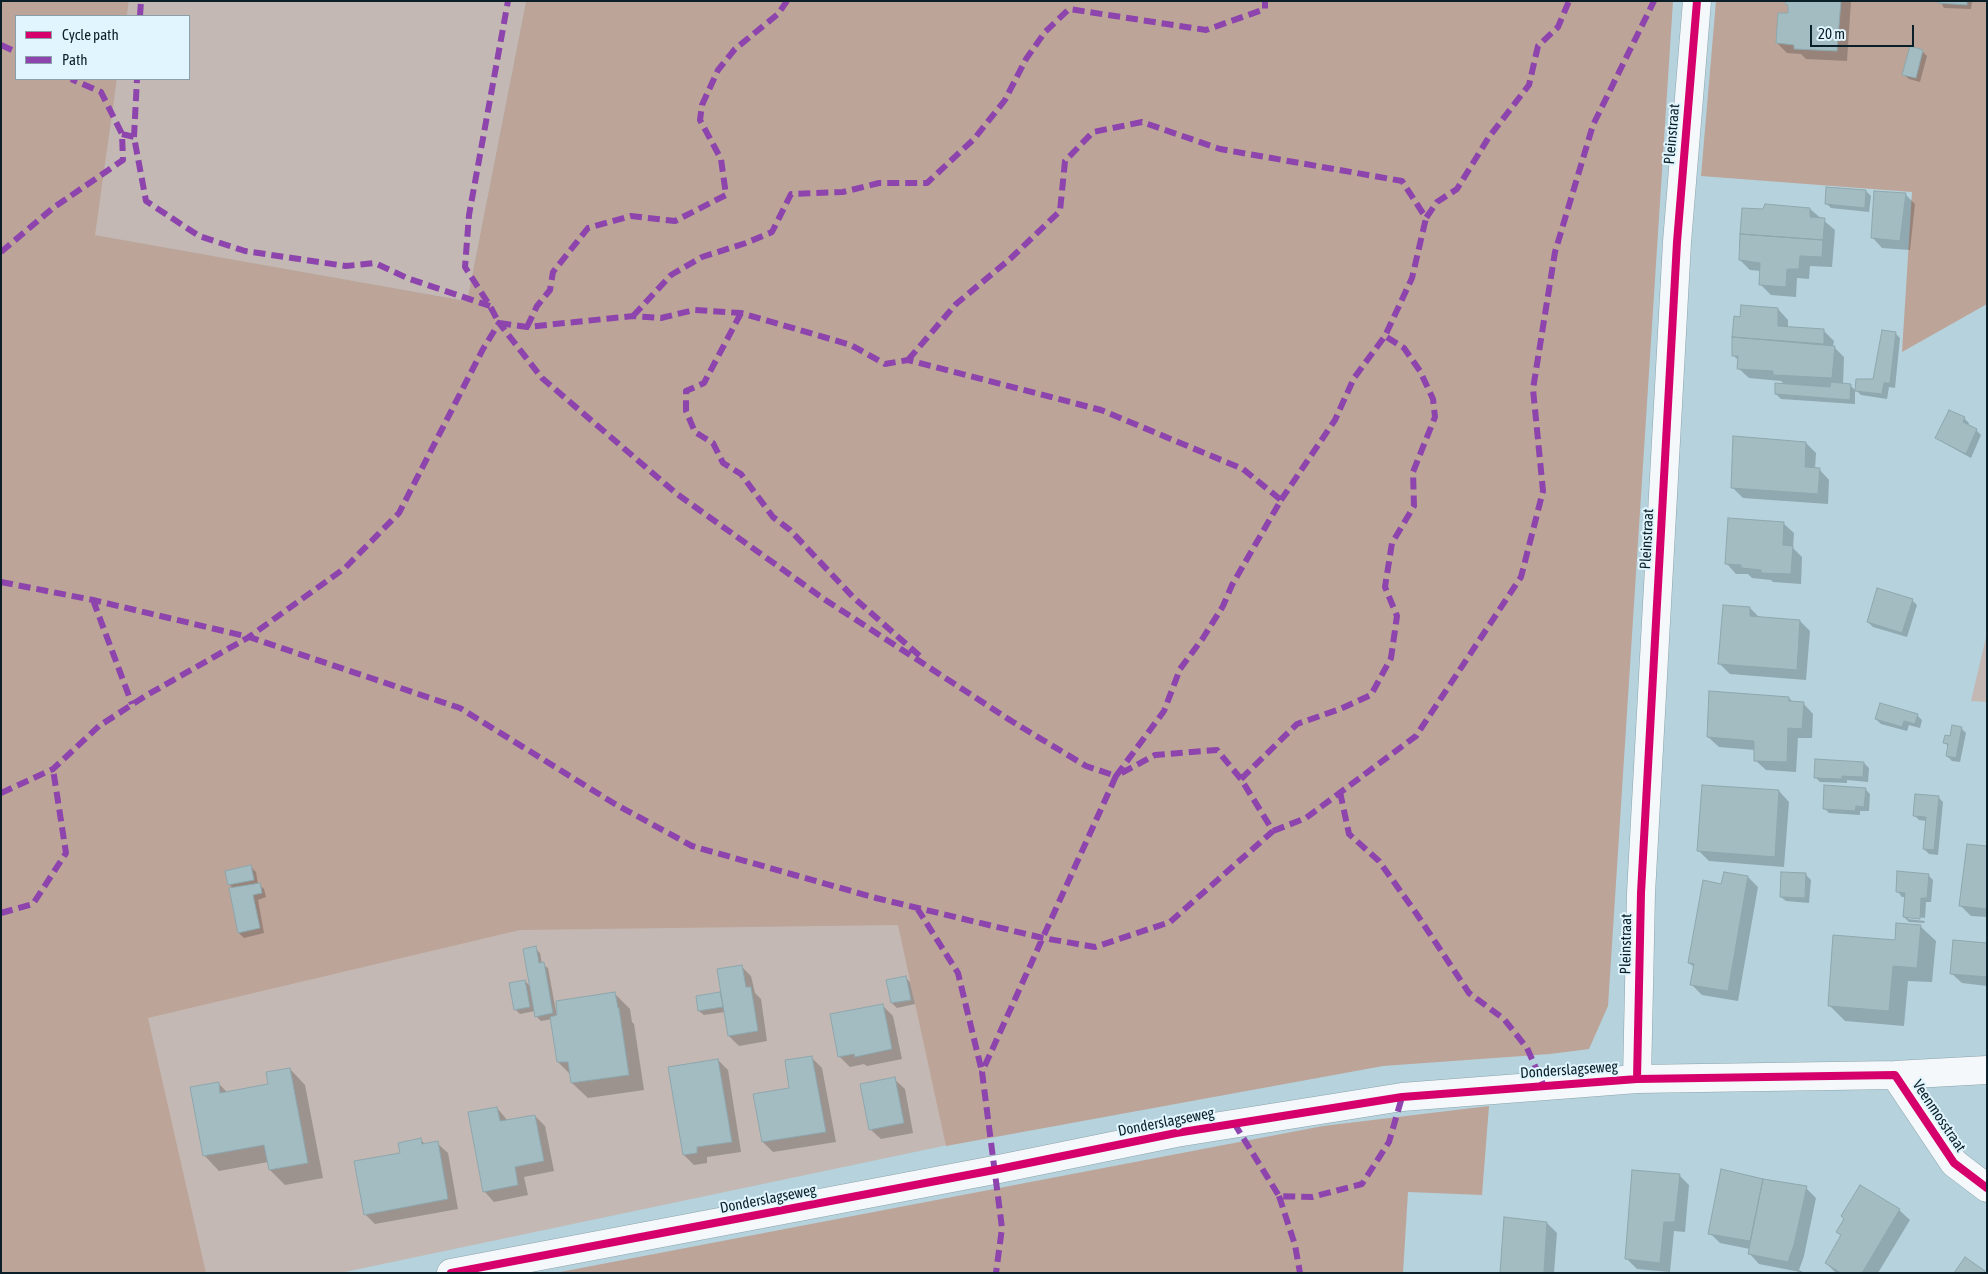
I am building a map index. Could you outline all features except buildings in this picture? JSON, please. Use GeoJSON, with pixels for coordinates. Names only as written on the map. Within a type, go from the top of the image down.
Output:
{"type":"FeatureCollection","features":[{"type":"Feature","properties":{"kind":"street","name":"Pleinstraat"},"geometry":{"type":"LineString","coordinates":[[1637,1079],[1641,893],[1676,261],[1697,1]]}},
{"type":"Feature","properties":{"kind":"street","name":"Donderslagseweg"},"geometry":{"type":"LineString","coordinates":[[451,1273],[994,1170],[1176,1132],[1402,1097],[1637,1079],[1895,1075],[1987,1070]]}},
{"type":"Feature","properties":{"kind":"street","name":"Veenmosstraat"},"geometry":{"type":"LineString","coordinates":[[1895,1075],[1954,1164],[1987,1188]]}},
{"type":"Feature","properties":{"kind":"shaded area"},"geometry":{"type":"Polygon","coordinates":[[[1,1],[129,1],[127,15],[15,15],[15,80],[117,80],[95,235],[467,301],[526,1],[1673,1],[1608,1006],[1589,1049],[1550,1054],[1383,1066],[946,1146],[898,925],[520,930],[148,1018],[206,1273],[1,1273],[1,1]]]}},
{"type":"Feature","properties":{"kind":"shaded area"},"geometry":{"type":"Polygon","coordinates":[[[129,1],[526,1],[467,301],[94,235],[117,80],[190,80],[190,15],[127,15],[129,1]]]}},
{"type":"Feature","properties":{"kind":"shaded area"},"geometry":{"type":"Polygon","coordinates":[[[1716,1],[1987,1],[1987,304],[1902,352],[1912,192],[1701,176],[1716,1]]]}},
{"type":"Feature","properties":{"kind":"shaded area"},"geometry":{"type":"Polygon","coordinates":[[[1,269],[1608,1006],[340,1273],[1,1273],[1,269]]]}},
{"type":"Feature","properties":{"kind":"shaded area"},"geometry":{"type":"Polygon","coordinates":[[[1987,633],[1987,702],[1971,701],[1987,633]]]}},
{"type":"Feature","properties":{"kind":"shaded area"},"geometry":{"type":"Polygon","coordinates":[[[1489,1106],[1482,1195],[1408,1192],[1403,1273],[555,1273],[1323,1126],[1489,1106]]]}},
{"type":"Feature","properties":{"kind":"marked path"},"geometry":{"type":"LineString","coordinates":[[140,15],[141,1]]}},
{"type":"Feature","properties":{"kind":"marked path"},"geometry":{"type":"LineString","coordinates":[[1,582],[93,600],[249,637],[460,708],[615,804],[692,846],[876,898],[1043,938],[1095,947],[1170,922],[1273,831],[1241,779],[1217,750],[1155,755],[1116,776],[1164,711],[1180,669],[1203,638],[1223,606],[1232,585],[1281,500],[1243,469],[1101,410],[908,360],[885,364],[851,345],[741,313],[694,310],[661,318],[633,316],[527,327],[499,323],[465,267],[469,215],[508,1]]}},
{"type":"Feature","properties":{"kind":"marked path"},"geometry":{"type":"LineString","coordinates":[[527,327],[537,306],[550,290],[553,272],[588,228],[631,216],[675,221],[726,195],[721,159],[700,120],[702,105],[718,70],[735,49],[778,14],[787,1]]}},
{"type":"Feature","properties":{"kind":"marked path"},"geometry":{"type":"LineString","coordinates":[[633,316],[671,275],[702,257],[746,243],[772,232],[791,194],[843,192],[879,183],[927,183],[974,139],[1005,100],[1026,59],[1045,32],[1069,9],[1206,30],[1265,9],[1265,1]]}},
{"type":"Feature","properties":{"kind":"marked path"},"geometry":{"type":"LineString","coordinates":[[908,360],[956,304],[1010,259],[1060,211],[1065,161],[1093,132],[1142,122],[1220,149],[1402,181],[1426,218],[1437,202],[1457,189],[1489,137],[1529,85],[1538,46],[1558,27],[1569,1]]}},
{"type":"Feature","properties":{"kind":"marked path"},"geometry":{"type":"LineString","coordinates":[[1273,831],[1306,818],[1416,736],[1521,577],[1543,491],[1533,389],[1555,252],[1593,125],[1654,1]]}},
{"type":"Feature","properties":{"kind":"marked path"},"geometry":{"type":"LineString","coordinates":[[1,45],[15,52]]}},
{"type":"Feature","properties":{"kind":"marked path"},"geometry":{"type":"LineString","coordinates":[[1,252],[53,208],[123,160],[122,134],[101,92],[73,80]]}},
{"type":"Feature","properties":{"kind":"marked path"},"geometry":{"type":"LineString","coordinates":[[134,137],[137,80]]}},
{"type":"Feature","properties":{"kind":"marked path"},"geometry":{"type":"LineString","coordinates":[[122,134],[134,137],[146,201],[199,236],[245,251],[346,266],[375,263],[407,278],[490,306]]}},
{"type":"Feature","properties":{"kind":"marked path"},"geometry":{"type":"LineString","coordinates":[[1281,500],[1335,420],[1354,378],[1385,336],[1412,278],[1426,218]]}},
{"type":"Feature","properties":{"kind":"marked path"},"geometry":{"type":"LineString","coordinates":[[741,313],[704,383],[686,391],[686,411],[695,432],[713,443],[723,463],[741,474],[773,517],[790,530],[853,597],[922,658]]}},
{"type":"Feature","properties":{"kind":"marked path"},"geometry":{"type":"LineString","coordinates":[[1,793],[53,769],[99,726],[147,695],[249,637],[345,568],[399,513],[483,349],[499,323],[542,378],[677,494],[824,599],[1013,722],[1086,766],[1116,776],[982,1072],[1002,1228],[996,1273]]}},
{"type":"Feature","properties":{"kind":"marked path"},"geometry":{"type":"LineString","coordinates":[[1241,779],[1297,724],[1340,709],[1371,695],[1391,658],[1397,616],[1385,587],[1392,543],[1414,506],[1413,472],[1435,417],[1433,399],[1420,371],[1404,348],[1385,336]]}},
{"type":"Feature","properties":{"kind":"marked path"},"geometry":{"type":"LineString","coordinates":[[93,600],[132,704]]}},
{"type":"Feature","properties":{"kind":"marked path"},"geometry":{"type":"LineString","coordinates":[[1,913],[33,904],[66,853],[53,769]]}},
{"type":"Feature","properties":{"kind":"marked path"},"geometry":{"type":"LineString","coordinates":[[1340,792],[1349,834],[1379,861],[1469,993],[1504,1019],[1527,1048],[1544,1086]]}},
{"type":"Feature","properties":{"kind":"marked path"},"geometry":{"type":"LineString","coordinates":[[917,908],[958,973],[982,1072]]}},
{"type":"Feature","properties":{"kind":"marked path"},"geometry":{"type":"LineString","coordinates":[[1234,1123],[1279,1196],[1312,1197],[1362,1184],[1389,1142],[1402,1097]]}},
{"type":"Feature","properties":{"kind":"marked path"},"geometry":{"type":"LineString","coordinates":[[1279,1196],[1295,1245],[1300,1273]]}},
{"type":"Feature","properties":{"kind":"cycle path"},"geometry":{"type":"LineString","coordinates":[[1637,1079],[1641,893],[1677,242],[1697,1]]}},
{"type":"Feature","properties":{"kind":"cycle path"},"geometry":{"type":"LineString","coordinates":[[451,1273],[994,1170],[1176,1133],[1402,1097],[1637,1079],[1895,1075],[1954,1163],[1987,1188]]}}]}
